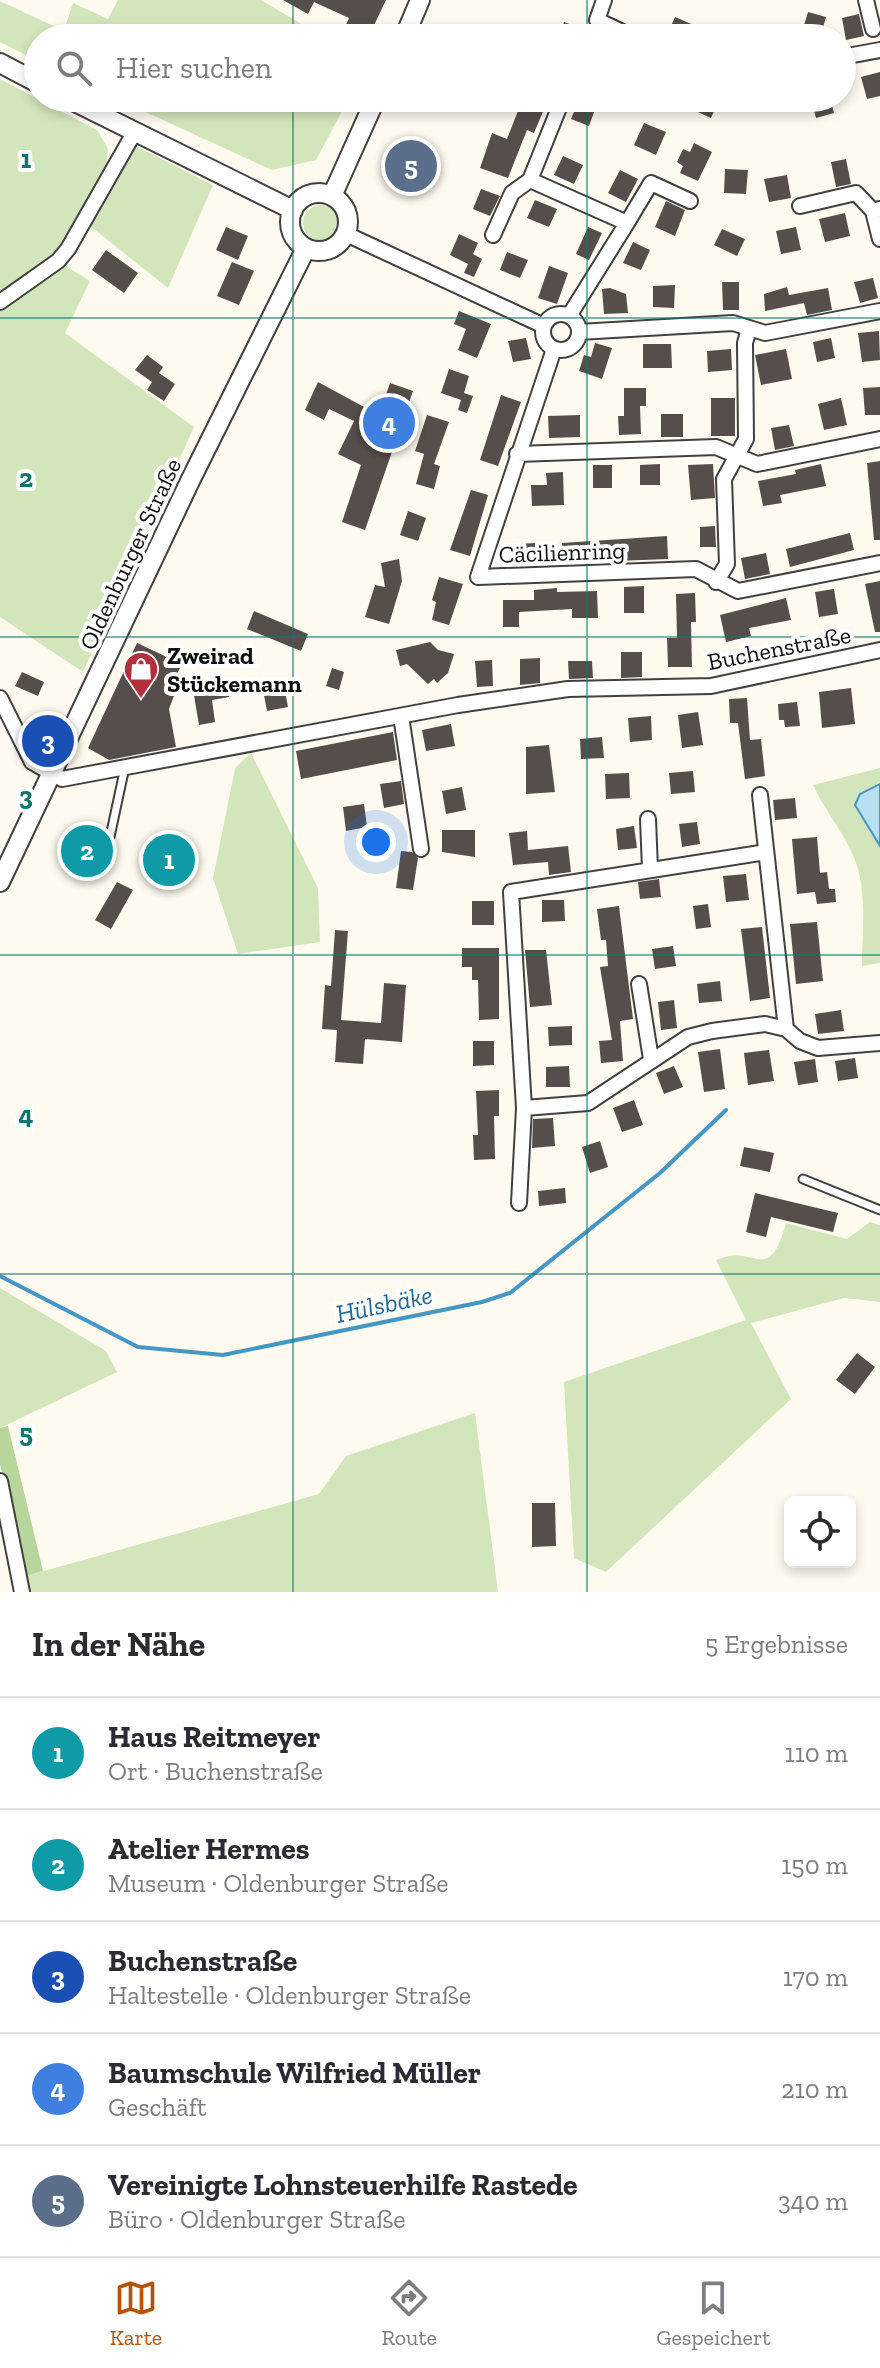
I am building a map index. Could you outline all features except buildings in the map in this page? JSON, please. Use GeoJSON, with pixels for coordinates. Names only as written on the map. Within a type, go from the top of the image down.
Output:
{"type":"FeatureCollection","features":[{"type":"Feature","properties":{"kind":"street"},"geometry":{"type":"LineString","coordinates":[[410,24],[420,0]]}},
{"type":"Feature","properties":{"kind":"street"},"geometry":{"type":"LineString","coordinates":[[604,0],[597,20],[605,24]]}},
{"type":"Feature","properties":{"kind":"street"},"geometry":{"type":"LineString","coordinates":[[866,0],[873,29]]}},
{"type":"Feature","properties":{"kind":"street"},"geometry":{"type":"LineString","coordinates":[[856,54],[880,50]]}},
{"type":"Feature","properties":{"kind":"street"},"geometry":{"type":"LineString","coordinates":[[0,63],[24,76]]}},
{"type":"Feature","properties":{"kind":"street"},"geometry":{"type":"LineString","coordinates":[[94,112],[293,210]]}},
{"type":"Feature","properties":{"kind":"street"},"geometry":{"type":"LineString","coordinates":[[332,196],[370,112]]}},
{"type":"Feature","properties":{"kind":"street"},"geometry":{"type":"LineString","coordinates":[[493,235],[512,193],[530,180],[557,112]]}},
{"type":"Feature","properties":{"kind":"street"},"geometry":{"type":"LineString","coordinates":[[0,302],[58,261],[68,249],[134,133]]}},
{"type":"Feature","properties":{"kind":"street"},"geometry":{"type":"LineString","coordinates":[[530,180],[627,223]]}},
{"type":"Feature","properties":{"kind":"street"},"geometry":{"type":"LineString","coordinates":[[569,316],[651,183],[690,201]]}},
{"type":"Feature","properties":{"kind":"street"},"geometry":{"type":"LineString","coordinates":[[314,193],[332,196],[346,209],[346,234],[330,249],[306,248],[291,229],[293,210],[298,202],[314,193]]}},
{"type":"Feature","properties":{"kind":"street"},"geometry":{"type":"LineString","coordinates":[[800,206],[856,193],[876,210],[880,239]]}},
{"type":"Feature","properties":{"kind":"street"},"geometry":{"type":"LineString","coordinates":[[346,234],[544,326]]}},
{"type":"Feature","properties":{"kind":"street","name":"Oldenburger Straße"},"geometry":{"type":"LineString","coordinates":[[0,882],[190,481],[306,248]]}},
{"type":"Feature","properties":{"kind":"street"},"geometry":{"type":"LineString","coordinates":[[579,332],[733,323],[765,333],[880,311]]}},
{"type":"Feature","properties":{"kind":"street"},"geometry":{"type":"LineString","coordinates":[[569,316],[554,315],[544,326],[544,339],[554,349],[571,347],[579,332]]}},
{"type":"Feature","properties":{"kind":"street"},"geometry":{"type":"LineString","coordinates":[[569,316],[579,332]]}},
{"type":"Feature","properties":{"kind":"street"},"geometry":{"type":"LineString","coordinates":[[716,582],[727,564],[724,479],[746,439],[745,343],[749,328]]}},
{"type":"Feature","properties":{"kind":"street","name":"Cäcilienring"},"geometry":{"type":"LineString","coordinates":[[554,349],[478,577],[696,569],[738,591],[880,563]]}},
{"type":"Feature","properties":{"kind":"street"},"geometry":{"type":"LineString","coordinates":[[517,454],[716,447],[757,464],[880,439]]}},
{"type":"Feature","properties":{"kind":"street","name":"Buchenstraße"},"geometry":{"type":"LineString","coordinates":[[51,774],[62,779],[401,716],[568,689],[711,686],[880,650]]}},
{"type":"Feature","properties":{"kind":"street"},"geometry":{"type":"LineString","coordinates":[[0,698],[32,762],[51,774]]}},
{"type":"Feature","properties":{"kind":"street"},"geometry":{"type":"LineString","coordinates":[[401,716],[421,849]]}},
{"type":"Feature","properties":{"kind":"street"},"geometry":{"type":"LineString","coordinates":[[760,795],[786,1029]]}},
{"type":"Feature","properties":{"kind":"street"},"geometry":{"type":"LineString","coordinates":[[648,819],[650,869]]}},
{"type":"Feature","properties":{"kind":"street"},"geometry":{"type":"LineString","coordinates":[[519,1203],[524,1108],[511,892],[766,852]]}},
{"type":"Feature","properties":{"kind":"street"},"geometry":{"type":"LineString","coordinates":[[639,984],[651,1059]]}},
{"type":"Feature","properties":{"kind":"street"},"geometry":{"type":"LineString","coordinates":[[524,1108],[588,1103],[688,1037],[712,1031],[765,1024],[786,1029],[800,1041],[818,1048],[880,1043]]}},
{"type":"Feature","properties":{"kind":"street"},"geometry":{"type":"LineString","coordinates":[[0,1481],[22,1592]]}},
{"type":"Feature","properties":{"kind":"lane"},"geometry":{"type":"LineString","coordinates":[[108,846],[125,767]]}},
{"type":"Feature","properties":{"kind":"lane"},"geometry":{"type":"LineString","coordinates":[[803,1179],[880,1210]]}},
{"type":"Feature","properties":{"kind":"green space"},"geometry":{"type":"Polygon","coordinates":[[[118,0],[261,0],[301,24],[66,24],[73,3],[108,19],[118,0]]]}},
{"type":"Feature","properties":{"kind":"green space"},"geometry":{"type":"Polygon","coordinates":[[[0,1],[49,24],[24,24],[24,54],[0,42],[0,1]]]}},
{"type":"Feature","properties":{"kind":"green space"},"geometry":{"type":"Polygon","coordinates":[[[0,79],[24,92],[24,112],[63,112],[97,130],[108,149],[106,168],[56,254],[0,292],[0,79]]]}},
{"type":"Feature","properties":{"kind":"green space"},"geometry":{"type":"Polygon","coordinates":[[[146,112],[342,112],[316,160],[272,170],[146,112]]]}},
{"type":"Feature","properties":{"kind":"green space"},"geometry":{"type":"Polygon","coordinates":[[[136,146],[213,185],[168,288],[90,226],[136,146]]]}},
{"type":"Feature","properties":{"kind":"green space"},"geometry":{"type":"Polygon","coordinates":[[[321,205],[334,210],[339,223],[334,236],[321,241],[308,236],[303,223],[308,210],[321,205]]]}},
{"type":"Feature","properties":{"kind":"green space"},"geometry":{"type":"Polygon","coordinates":[[[58,261],[90,281],[65,333],[194,427],[83,672],[0,617],[0,302],[58,261]]]}},
{"type":"Feature","properties":{"kind":"green space"},"geometry":{"type":"Polygon","coordinates":[[[251,753],[318,888],[320,942],[238,954],[213,878],[235,768],[251,753]]]}},
{"type":"Feature","properties":{"kind":"green space"},"geometry":{"type":"Polygon","coordinates":[[[880,768],[880,784],[873,787],[858,812],[880,846],[880,963],[862,966],[863,909],[858,868],[849,846],[813,785],[880,768]]]}},
{"type":"Feature","properties":{"kind":"green space"},"geometry":{"type":"Polygon","coordinates":[[[870,1222],[880,1225],[880,1302],[844,1298],[751,1323],[791,1399],[606,1572],[574,1558],[564,1382],[746,1320],[716,1260],[729,1256],[766,1259],[773,1254],[786,1223],[847,1239],[870,1222]]]}},
{"type":"Feature","properties":{"kind":"green space"},"geometry":{"type":"Polygon","coordinates":[[[0,1288],[106,1351],[117,1372],[0,1428],[0,1288]]]}},
{"type":"Feature","properties":{"kind":"green space"},"geometry":{"type":"Polygon","coordinates":[[[475,1413],[498,1592],[29,1592],[26,1576],[319,1494],[346,1456],[475,1413]]]}},
{"type":"Feature","properties":{"kind":"green space"},"geometry":{"type":"Polygon","coordinates":[[[8,1426],[43,1571],[26,1576],[0,1464],[0,1428],[8,1426]]]}},
{"type":"Feature","properties":{"kind":"water"},"geometry":{"type":"Polygon","coordinates":[[[880,784],[880,846],[855,805],[860,794],[880,784]]]}},
{"type":"Feature","properties":{"kind":"waterway","name":"Hülsbäke"},"geometry":{"type":"LineString","coordinates":[[0,1276],[138,1347],[223,1355],[482,1302],[510,1293],[660,1173],[726,1110]]}},
{"type":"Feature","properties":{"kind":"place","name":"Vereinigte Lohnsteuerhilfe Rastede"},"geometry":{"type":"Point","coordinates":[411,166]}},
{"type":"Feature","properties":{"kind":"place","name":"Baumschule Wilfried Müller"},"geometry":{"type":"Point","coordinates":[389,423]}},
{"type":"Feature","properties":{"kind":"place","name":"Zweirad Stückemann"},"geometry":{"type":"Point","coordinates":[141,700]}},
{"type":"Feature","properties":{"kind":"place","name":"Buchenstraße"},"geometry":{"type":"Point","coordinates":[48,741]}},
{"type":"Feature","properties":{"kind":"place","name":"Atelier Hermes"},"geometry":{"type":"Point","coordinates":[87,851]}},
{"type":"Feature","properties":{"kind":"place","name":"Haus Reitmeyer"},"geometry":{"type":"Point","coordinates":[169,860]}}]}
